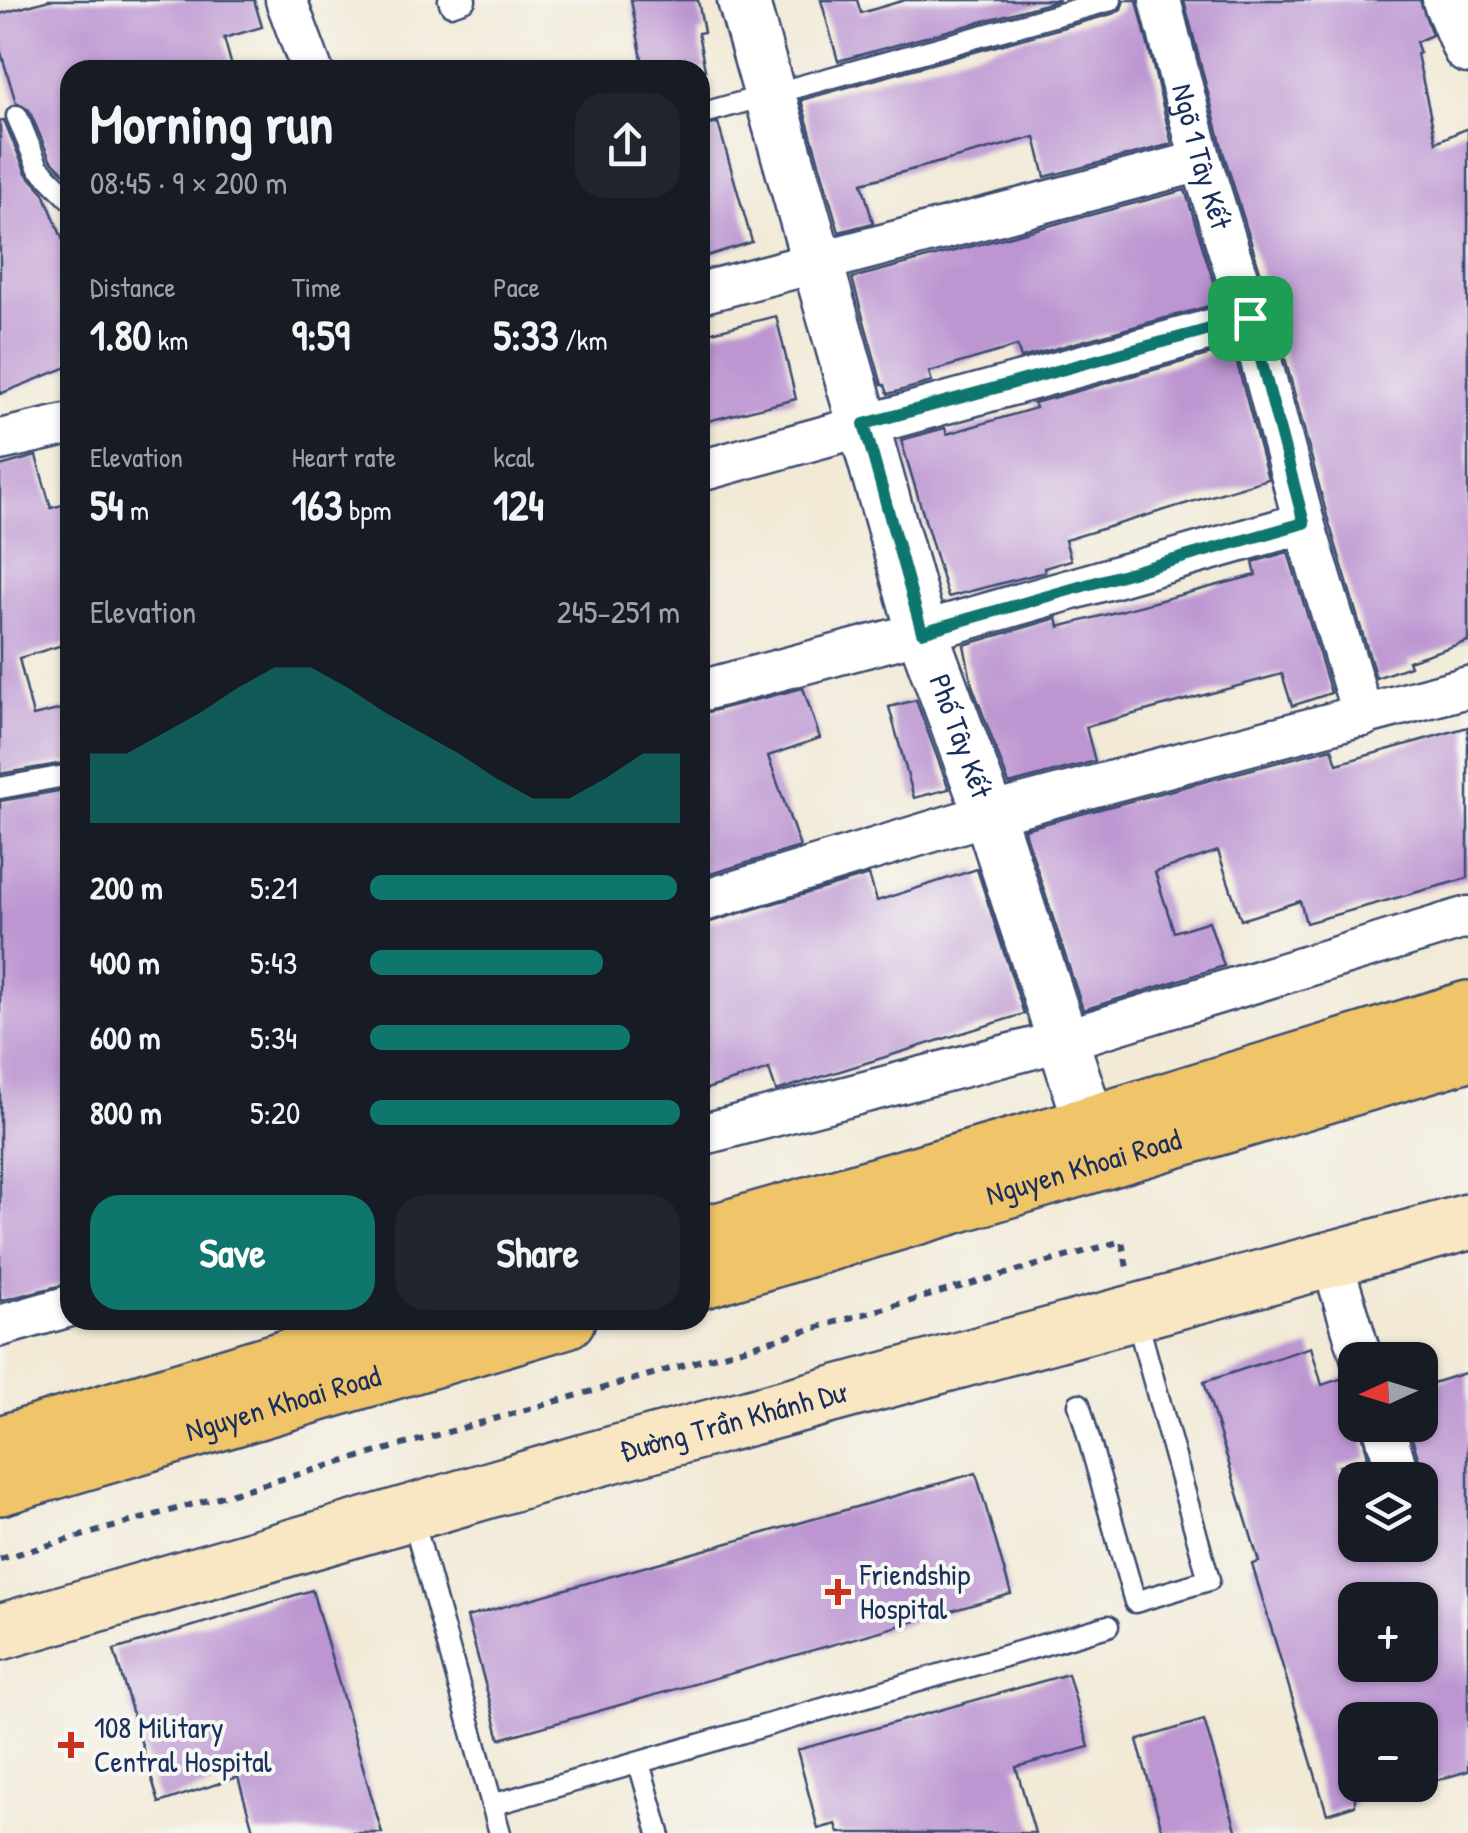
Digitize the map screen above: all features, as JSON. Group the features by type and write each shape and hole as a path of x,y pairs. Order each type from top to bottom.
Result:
{"main road":[{"name":"Nguyen Khoai Road","path":"710,1233 1090,1124 1468,1009"},
{"name":"Nguyen Khoai Road","path":"710,1278 1468,1052"},
{"name":"Đường Trần Khánh Dư","path":"0,1632 611,1455 1468,1222"},
{"name":"Nguyen Khoai Road","path":"0,1444 380,1330"},
{"name":"Nguyen Khoai Road","path":"0,1487 533,1330"}],"street":[{"path":"286,0 308,60"},
{"name":"Phố Tây Kết","path":"743,0 922,632 989,814 1090,1124"},
{"name":"Ngõ 1 Tây Kết","path":"1160,0 1201,161 1250,318 1304,523 1364,716"},
{"path":"1448,0 1468,48"},
{"path":"710,291 1201,161"},
{"path":"710,468 1250,318"},
{"path":"0,440 60,426"},
{"path":"710,688 1304,523"},
{"path":"710,899 989,814 1468,687"},
{"path":"710,1132 1061,1041 1468,917"},
{"path":"1331,1258 1357,1342"},
{"path":"0,1326 60,1309"}],"lane":[{"path":"449,0 451,5 465,0"},
{"path":"710,111 1111,0"},
{"path":"17,116 38,167 60,189"},
{"path":"0,788 60,777"},
{"path":"1079,1404 1135,1602 1209,1580 1134,1311"},
{"path":"412,1514 500,1833"},
{"path":"492,1805 1108,1626"},
{"path":"639,1763 659,1833"}],"path":[{"path":"0,1559 1122,1240 1134,1311"}],"building":[{"path":"49,0 254,0 262,27 224,38 230,60 60,60 60,169 50,159 29,110 16,103 0,49 0,14"},
{"path":"631,0 698,0 704,32 698,33 703,60 642,60"},
{"path":"821,0 857,0 861,13 905,0 1060,0 838,61"},
{"path":"1124,0 1137,0 1172,144 1045,177 1035,137 963,156 862,183 873,223 839,232 801,100 1115,13"},
{"path":"1184,0 1420,0 1432,35 1416,42 1420,53 1417,54 1436,142 1468,128 1468,641 1408,661 1410,666 1376,678 1224,155"},
{"path":"4,120 26,173 44,193 60,233 60,370 0,394 0,121"},
{"path":"718,123 752,242 710,255 710,125"},
{"path":"1185,190 1220,303 1021,358 1017,346 929,372 932,382 888,394 882,385 852,278"},
{"path":"776,316 796,399 710,420 710,332"},
{"path":"1233,348 1268,479 1065,540 1071,560 1044,568 1045,572 948,597 901,440 945,428 947,434 1036,408 1034,403"},
{"path":"36,456 51,508 60,506 60,646 19,658 33,716 60,709 60,764 0,774 0,466"},
{"path":"1288,552 1331,693 1292,706 1282,674 1086,727 1095,761 1009,784 972,685 964,645 1057,618 1059,627 1256,575 1253,562"},
{"path":"803,688 820,738 768,756 800,847 710,874 710,711"},
{"path":"916,700 949,789 914,798 889,707"},
{"path":"1468,727 1468,878 1306,923 1300,901 1241,920 1218,851 1155,872 1174,932 1209,921 1224,966 1083,1010 1024,829 1332,748 1337,764"},
{"path":"60,791 60,1286 0,1301 0,801"},
{"path":"977,869 1024,1014 776,1091 769,1069 710,1088 710,922 869,875 877,901"},
{"path":"1311,1347 1322,1385 1338,1380 1338,1442 1364,1442 1368,1457 1338,1462 1338,1562 1438,1562 1438,1462 1419,1462 1413,1442 1438,1442 1438,1381 1468,1372 1468,1771 1438,1780 1438,1702 1338,1702 1338,1802 1355,1805 1327,1814 1252,1564 1259,1562 1204,1382"},
{"path":"976,1473 1011,1594 500,1739 467,1617"},
{"path":"312,1590 382,1833 254,1833 238,1777 159,1803 114,1650"},
{"path":"1068,1674 1089,1747 1016,1767 1035,1833 839,1833 836,1824 818,1829 797,1750"},
{"path":"1204,1720 1237,1833 1163,1833 1137,1740"}],"place":[{"name":"Friendship Hospital","path":"838,1592"},
{"name":"108 Military Central Hospital","path":"71,1745"}],"route":[{"path":"1250,318 1304,523 922,632 864,424 1250,318"}]}
